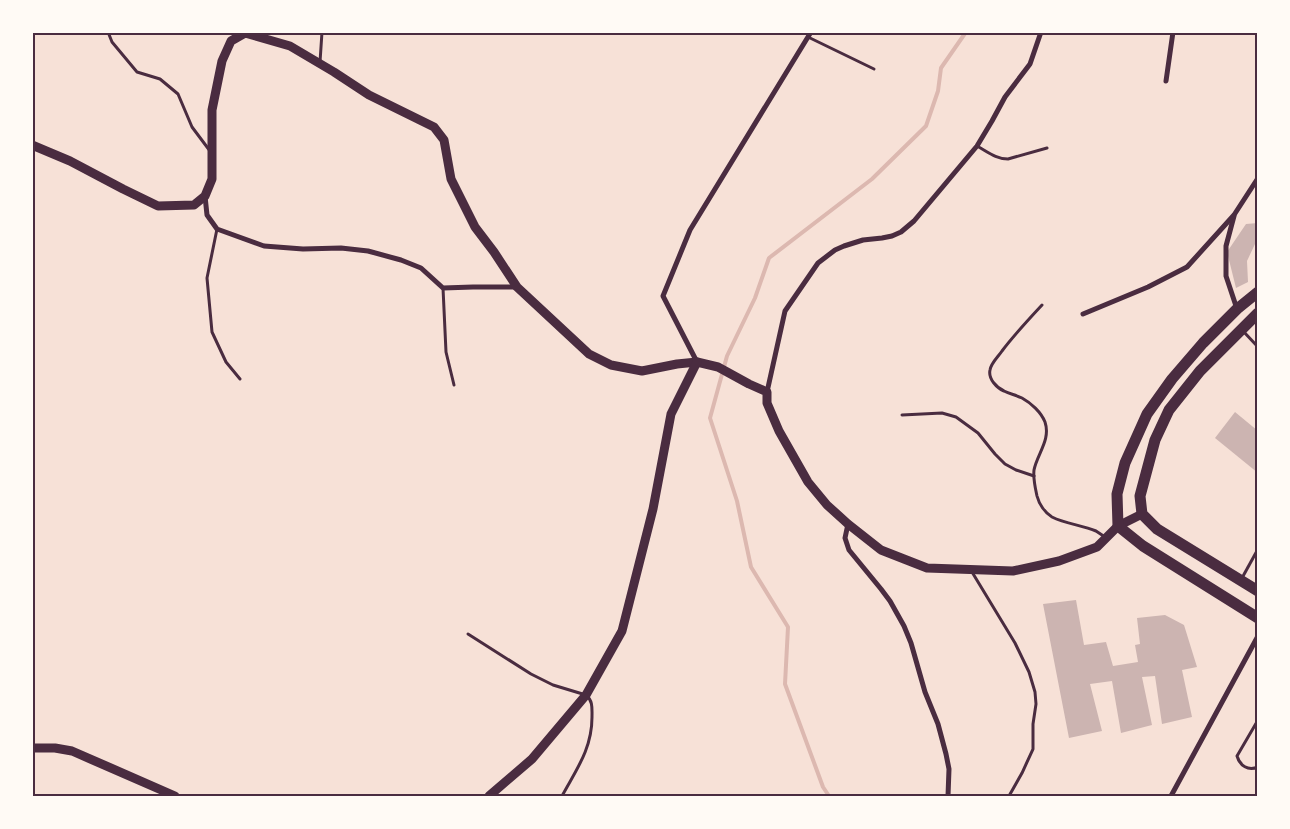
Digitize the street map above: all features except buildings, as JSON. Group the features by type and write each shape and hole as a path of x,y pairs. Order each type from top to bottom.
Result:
{"main road":[{"path":"1258,292 1237,309 1203,343 1172,379 1147,414 1125,463 1117,494 1118,526 1143,546 1258,618"},
{"path":"1258,313 1200,371 1169,410 1156,440 1140,496 1142,514 1157,529 1258,591"}],"street":[{"path":"1041,32 1030,64 1005,97 977,146 914,221 908,227 892,236 863,240 844,246 835,250 818,263 785,311 767,392 767,403 779,431 808,482 827,505 881,550 928,568 1013,571 1059,562 1097,547 1118,526 1142,514"},
{"path":"1166,81 1173,32"},
{"path":"32,145 70,161 158,206 194,205 205,196 212,179 212,110 222,61 231,41 245,33 290,46 369,95 434,127 444,140 451,179 475,227 517,287 589,354 610,365 642,371 696,362 718,367 767,392"},
{"path":"696,362 663,296 690,230 809,35"},
{"path":"1083,314 1148,287 1187,267 1234,215 1258,178"},
{"path":"205,196 207,215 217,229 264,246 303,249 341,248 368,251 401,260 421,268 443,288 473,286 517,287"},
{"path":"1234,215 1226,246 1226,276 1237,309"},
{"path":"489,796 532,759 586,695 622,631 653,509 671,414 696,362"},
{"path":"848,524 845,538 849,550 890,601 911,643 946,754 948,796"},
{"path":"1171,796 1258,636"},
{"path":"32,748 55,748 72,751 175,796"}],"lane":[{"path":"108,32 112,42 137,72 160,78 178,94 192,127 212,154"},
{"path":"320,63 322,32"},
{"path":"809,35 874,69"},
{"path":"977,146 997,158 1003,159 1047,148"},
{"path":"217,229 207,278 212,332 226,362 240,379"},
{"path":"443,288 446,352 454,385"},
{"path":"1042,305 1017,331 994,361 990,372 992,380 998,388 1028,402 1038,411 1046,425 1047,435 1036,462 1034,476 1038,500 1047,513 1051,517 1095,531 1106,538"},
{"path":"1240,329 1258,347"},
{"path":"902,415 942,413 956,418 978,433 1005,464 1034,476"},
{"path":"1240,581 1258,550"},
{"path":"970,570 1015,643 1029,672 1035,692 1033,749 1010,796"},
{"path":"468,634 502,657 553,685 586,695 590,699 592,704 590,739 582,760 562,796"},
{"path":"1258,720 1237,756 1238,761 1244,767 1258,767"}],"waterway":[{"path":"829,796 823,787 785,684 788,627 751,567 737,501 710,418 727,356 755,298 769,258 872,179 926,126 938,91 941,68 966,32"}]}
